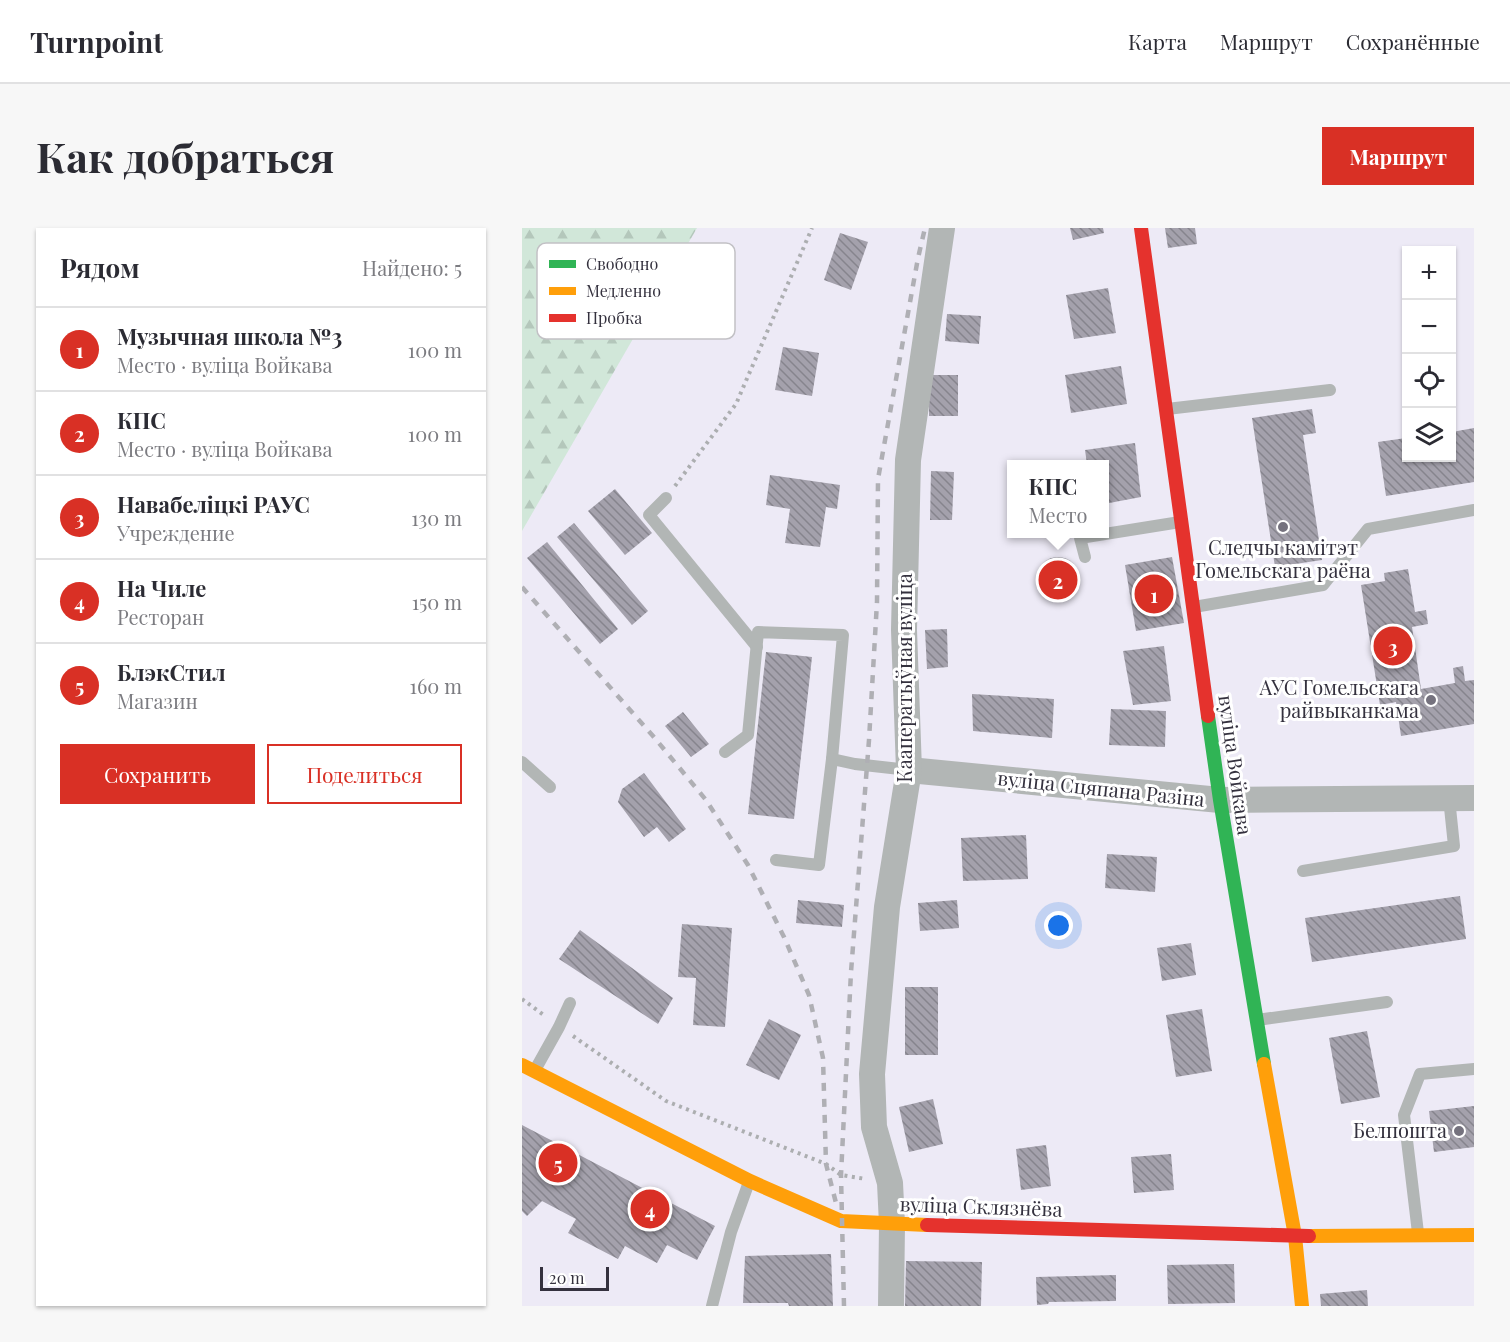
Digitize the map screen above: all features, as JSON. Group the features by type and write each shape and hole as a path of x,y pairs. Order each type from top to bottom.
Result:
{"street":[{"name":"Кааператыўная вуліца","path":"891,1306 890,1183 874,1127 872,1074 887,907 909,770 904,630 908,460 942,228"},
{"name":"вуліца Войкава","path":"1141,228 1220,800 1294,1236 1302,1306"},
{"name":"вуліца Сцяпана Разіна","path":"909,770 1220,800 1462,798"},
{"name":"вуліца Склязнёва","path":"528,1068 750,1181 841,1221 1294,1236 1474,1235"}],"lane":[{"path":"1166,409 1330,390"},
{"path":"666,498 649,515 757,647"},
{"path":"1193,608 1323,585 1368,529 1474,510"},
{"path":"1109,533 1181,522"},
{"path":"1080,538 1085,557"},
{"path":"724,752 748,735 758,632 843,635 832,759 819,865 776,860"},
{"path":"832,759 909,770"},
{"path":"522,762 550,787"},
{"path":"1303,871 1454,846 1462,798"},
{"path":"1256,1020 1387,1002"},
{"path":"528,1068 559,1027 570,1003"},
{"path":"1418,1235 1404,1115 1420,1074 1474,1069"},
{"path":"712,1306 731,1232 750,1181"}],"path":[{"path":"666,498 736,404 812,228"},
{"path":"522,999 666,1101 826,1164 841,1175 890,1183"}],"green space":[{"path":"522,228 697,228 688,243 537,243 537,339 633,339 522,531"}],"building":[{"path":"1070,228 1103,228 1104,233 1073,240"},
{"path":"1165,228 1195,228 1197,244 1168,248"},
{"path":"840,233 868,242 851,290 824,280"},
{"path":"1108,288 1116,333 1074,339 1066,295"},
{"path":"947,314 981,316 979,344 945,341"},
{"path":"783,347 819,353 812,396 775,390"},
{"path":"1121,366 1127,404 1071,413 1065,375"},
{"path":"929,375 958,375 958,416 929,416"},
{"path":"1312,409 1316,433 1303,435 1322,560 1275,567 1252,418"},
{"path":"1474,428 1474,482 1386,496 1378,442 1402,439 1402,462 1456,462 1456,431"},
{"path":"1135,443 1141,497 1109,503 1109,460 1086,460 1085,450"},
{"path":"931,471 954,472 952,520 930,520"},
{"path":"770,475 840,485 837,509 826,507 820,547 785,543 790,509 766,505"},
{"path":"615,489 652,533 625,555 588,511"},
{"path":"574,523 648,611 632,625 557,537"},
{"path":"547,542 618,629 600,644 527,558"},
{"path":"1058,557 1066,558 1073,563 1078,570 1078,586 1073,593 1066,598 1058,599 1050,598 1043,593 1038,586 1037,578 1038,570 1043,563 1050,558"},
{"path":"1172,557 1184,623 1136,631 1125,565"},
{"path":"1408,569 1415,612 1426,610 1428,624 1412,627 1421,689 1455,683 1453,668 1463,666 1465,681 1474,680 1474,724 1401,736 1396,702 1380,705 1361,585 1385,581 1384,573"},
{"path":"947,629 948,667 927,669 925,630"},
{"path":"1164,646 1171,701 1133,705 1123,651"},
{"path":"766,652 812,657 794,819 748,814"},
{"path":"972,694 1054,699 1052,738 973,731"},
{"path":"1111,709 1166,711 1165,747 1109,745"},
{"path":"683,712 709,744 691,757 665,726"},
{"path":"644,773 686,829 669,842 657,827 644,837 618,802 622,789"},
{"path":"1026,835 1028,879 963,881 961,838"},
{"path":"1107,854 1157,857 1155,892 1105,888"},
{"path":"1460,896 1466,939 1312,962 1305,918"},
{"path":"798,900 844,905 842,927 796,923"},
{"path":"957,900 959,928 920,931 918,903"},
{"path":"682,924 732,928 725,1027 693,1025 696,978 678,977"},
{"path":"580,930 673,998 658,1024 559,959"},
{"path":"1191,943 1196,975 1162,981 1157,948"},
{"path":"905,987 938,987 938,1055 905,1055"},
{"path":"1202,1009 1212,1071 1176,1077 1166,1015"},
{"path":"769,1019 801,1035 779,1080 746,1065"},
{"path":"1367,1031 1380,1097 1341,1104 1329,1038"},
{"path":"933,1099 943,1144 909,1152 899,1107"},
{"path":"1474,1106 1474,1147 1434,1152 1429,1111"},
{"path":"522,1125 715,1226 697,1260 667,1245 657,1263 625,1246 618,1259 568,1233 576,1219 542,1201 527,1216 522,1211"},
{"path":"1046,1145 1051,1186 1021,1190 1016,1149"},
{"path":"1171,1154 1174,1190 1134,1193 1131,1157"},
{"path":"831,1254 833,1306 743,1303 745,1256"},
{"path":"906,1261 982,1262 981,1306 905,1306"},
{"path":"1234,1264 1235,1303 1168,1304 1167,1265"},
{"path":"1116,1275 1116,1301 1049,1302 1037,1305 1036,1277"},
{"path":"1367,1290 1368,1306 1321,1306 1320,1294"}],"railway":[{"path":"844,1306 841,1175 851,972 877,602 878,479 925,228"},
{"path":"522,587 706,800 748,865 784,937 809,995 823,1058 826,1164 836,1203"}],"traffic: fast":[{"path":"1208,716 1264,1064"}],"traffic: slow":[{"path":"1264,1064 1295,1236 1302,1306"},
{"path":"522,1065 750,1181 841,1221 927,1225"},
{"path":"1309,1236 1474,1235"}],"traffic: jam":[{"path":"1141,228 1208,716"},
{"path":"927,1225 1309,1236"}],"place":[{"name":"Следчы камітэт Гомельскага раёна","path":"1283,527"},
{"name":"КПС","path":"1058,580"},
{"name":"Музычная школа №3","path":"1154,594"},
{"name":"Навабеліцкі РАУС","path":"1393,646"},
{"name":"АУС Гомельскага райвыканкама","path":"1431,700"},
{"name":"Белпошта","path":"1459,1131"},
{"name":"БлэкСтил","path":"558,1163"},
{"name":"На Чиле","path":"650,1209"}]}
